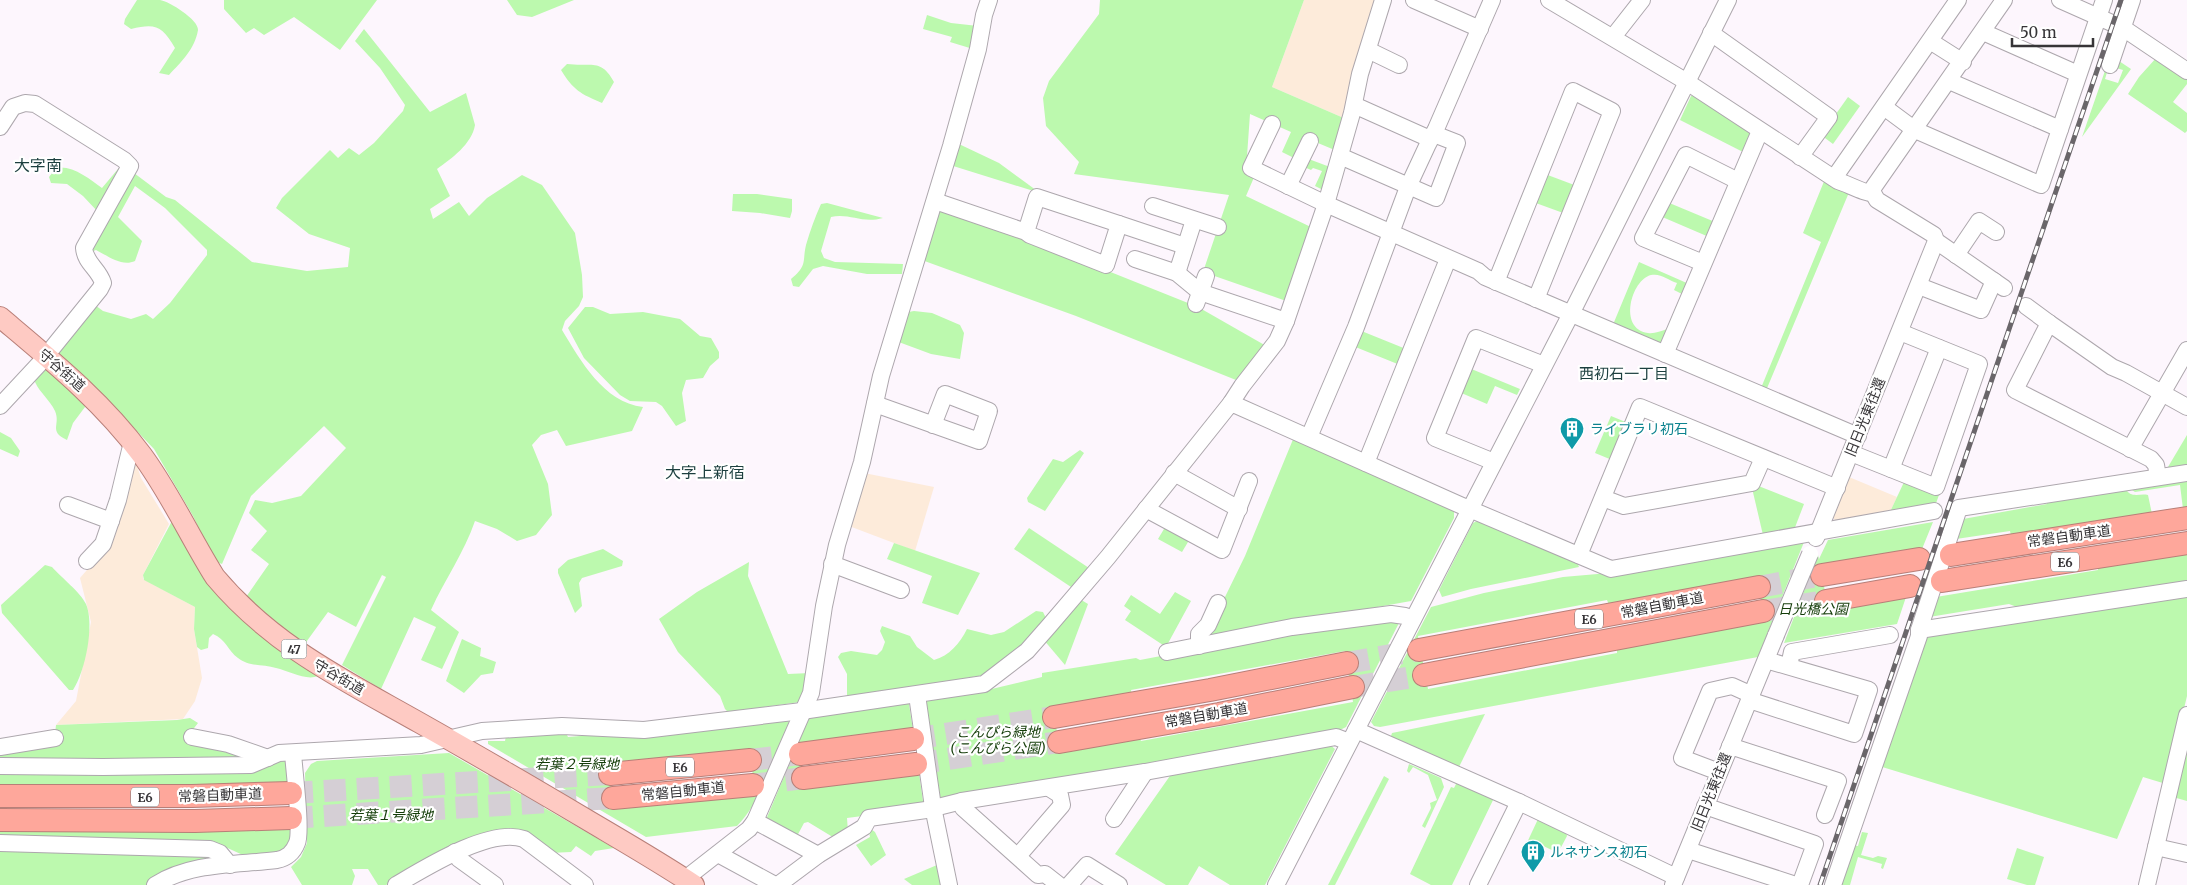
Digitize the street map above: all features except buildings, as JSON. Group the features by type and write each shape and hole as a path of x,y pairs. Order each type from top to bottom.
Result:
{"highway":[{"name":"常磐自動車道","path":"1951,554 2187,518"},
{"name":"常磐自動車道","path":"1942,581 2187,543"},
{"path":"1822,575 1919,559"},
{"path":"1826,601 1910,586"},
{"name":"常磐自動車道","path":"1419,650 1758,587"},
{"name":"常磐自動車道","path":"1424,674 1763,611"},
{"name":"常磐自動車道","path":"1054,717 1210,690 1347,663"},
{"name":"常磐自動車道","path":"1058,742 1219,714 1353,687"},
{"path":"800,754 913,739"},
{"name":"常磐自動車道","path":"610,774 750,760"},
{"path":"803,778 916,764"},
{"name":"常磐自動車道","path":"613,798 753,784"},
{"name":"常磐自動車道","path":"0,796 192,796 291,793"},
{"name":"常磐自動車道","path":"0,820 195,821 291,818"}],"main road":[{"name":"守谷街道","path":"0,317 102,407 132,442 153,472 215,577 244,608 269,630 318,666 450,739 683,881"}],"street":[{"path":"683,881 749,829 755,821 811,693 832,564 846,510 862,462 894,332 935,201 978,48 984,14 989,0"},
{"path":"0,766 251,765 279,753 421,745 482,731 562,726 644,730 802,711 984,684 1027,652 1108,557 1231,403 1277,341 1286,321 1326,204 1383,0"},
{"path":"1414,0 1480,30"},
{"path":"1309,437 1356,327 1408,187 1492,0"},
{"path":"1549,0 1687,82 1834,178 1853,185 1868,194 1873,194"},
{"path":"1613,38 1642,0"},
{"path":"1276,885 1544,365 1728,0"},
{"path":"1834,178 1958,0"},
{"path":"1919,286 1981,310 1999,284 1936,241 1934,235 1877,200 1873,194 1874,188 1963,62 2004,0"},
{"path":"2060,0 2123,28 2187,71"},
{"path":"1884,107 1915,130 2041,185 2104,0"},
{"path":"2110,65 2132,0"},
{"path":"1983,32 2078,74"},
{"path":"1711,33 1829,117 1800,157"},
{"path":"1930,41 1963,62"},
{"path":"1368,50 1399,65"},
{"path":"1949,81 2060,129"},
{"path":"1496,282 1574,91 1612,111 1536,299"},
{"path":"0,127 13,107 25,103 35,104 124,160 130,166 84,248 84,257 101,276 103,283 46,356 0,406"},
{"path":"1340,156 1436,198 1458,143 1432,137 1354,105"},
{"path":"1272,124 1251,168 1326,204 1478,271 1496,282 1858,436"},
{"path":"1665,354 1760,131"},
{"path":"1288,186 1310,142"},
{"path":"1704,262 1643,238 1686,155 1738,182"},
{"path":"1026,232 1037,197 1185,246"},
{"path":"935,201 1026,232 1106,264 1119,224"},
{"path":"1153,206 1218,228"},
{"path":"1177,272 1194,220"},
{"path":"1956,255 1979,221 1996,232"},
{"name":"旧日光東往還","path":"1675,881 1837,488 1936,241"},
{"path":"1366,463 1448,258"},
{"path":"1135,259 1177,272 1198,298 1286,321"},
{"path":"1198,298 1206,276"},
{"path":"2026,306 2112,367 2187,407"},
{"path":"2049,323 2015,390 2152,459 2156,465 2158,477"},
{"path":"1851,453 1936,486 1979,364 1900,332"},
{"path":"1494,462 1435,438 1476,338 1544,365"},
{"path":"1891,469 1939,348"},
{"path":"2130,449 2187,350"},
{"path":"1231,403 1604,567 1618,568 1934,511"},
{"path":"875,404 933,425"},
{"path":"1579,556 1640,407 1837,488"},
{"path":"87,561 103,544 132,442"},
{"path":"1603,498 1624,506 1752,484 1763,458"},
{"path":"1174,473 1238,509"},
{"path":"1833,885 1919,636 1919,630 1959,508 2187,473"},
{"path":"1146,509 1222,550 1249,481"},
{"path":"68,505 110,521"},
{"path":"832,564 901,590"},
{"path":"1919,630 2187,589"},
{"path":"1199,646 1200,634 1208,625 1218,603"},
{"path":"1167,652 1292,627 1391,614 1413,619"},
{"path":"1789,666 1792,652 1890,635"},
{"path":"1719,772 1682,758 1710,691 1732,686 1750,697 1854,734 1870,690 1766,660"},
{"path":"917,695 933,807 948,885"},
{"path":"2147,885 2187,715"},
{"path":"718,854 777,885 818,855 864,827 869,818 926,810 962,801 1146,772 1336,736 1353,736 1519,802 1675,881"},
{"path":"192,737 228,744 268,758"},
{"path":"0,747 55,738"},
{"path":"1730,746 1838,781 1825,815"},
{"path":"155,885 182,871 284,859 293,852 299,838 293,752"},
{"path":"1114,820 1146,772"},
{"path":"1018,856 1062,805 1060,795 1049,788"},
{"path":"962,801 963,808 1038,874 1045,874 1059,885"},
{"path":"1478,885 1519,802"},
{"path":"1705,806 1815,844 1800,885"},
{"path":"755,821 818,855"},
{"path":"405,883 455,852 479,842 518,837 585,885"},
{"path":"0,843 210,848 220,853 230,865"},
{"path":"2156,847 2187,854"},
{"path":"1688,850 1796,885"},
{"path":"455,852 459,859 495,885"},
{"path":"1069,885 1087,865 1119,885"}],"shaded area":[{"path":"1304,0 1380,0 1346,119 1272,87"},
{"path":"131,462 136,463 141,478 169,524 143,575 143,579 195,607 194,629 202,678 195,701 183,719 56,725 76,701 91,622 80,578 106,548"},
{"path":"864,473 934,487 915,551 849,526"},
{"path":"1849,477 1897,497 1889,514 1837,523 1832,516"}],"green space":[{"path":"137,0 164,1 189,16 197,26 198,30 191,49 169,75 159,73 175,48 166,35 157,28 147,26 131,29 124,24 125,19"},
{"path":"224,0 377,0 340,50 294,17 264,35 254,28 246,33 224,9"},
{"path":"507,0 574,0 532,17 517,15"},
{"path":"1100,0 1304,0 1272,87 1346,119 1337,151 1306,138 1296,159 1282,152 1291,132 1250,114 1246,170 1255,175 1246,196 1313,228 1289,302 1203,272 1229,195 1074,174 1079,162 1046,126 1043,98 1049,81 1099,14"},
{"path":"927,15 951,23 978,26 973,49 950,42 952,37 923,29"},
{"path":"364,29 430,112 466,93 475,125 465,145 437,169 450,196 430,209 433,219 459,202 469,216 487,198 522,175 542,185 575,233 582,275 583,297 579,306 565,321 562,330 585,367 605,389 629,404 643,407 632,431 566,446 557,430 541,435 532,445 548,484 552,515 536,535 517,541 497,529 475,521 431,610 459,632 442,669 421,660 436,627 414,617 381,689 342,665 386,577 382,575 356,627 328,612 304,645 246,597 269,564 251,550 267,531 249,513 255,500 272,503 301,496 346,448 324,426 251,496 222,564 217,562 210,551 193,516 154,449 110,403 54,351 95,305 103,311 131,319 146,314 153,319 170,303 207,255 207,250 165,208 135,186 118,217 142,241 135,261 120,262 96,250 91,252 134,173 166,197 175,200 252,262 307,271 348,267 350,248 309,234 276,208 282,198 330,150 338,158 349,148 359,155 374,143 403,111 405,105 380,68 355,41"},
{"path":"2157,57 2187,77 2187,84 2173,102 2187,113 2187,131 2185,133 2128,94 2139,77"},
{"path":"2116,59 2131,69 2082,137 2107,65 2109,66 2105,79 2118,83 2123,70 2113,67"},
{"path":"567,64 595,65 605,69 614,82 602,103 583,94 574,87 561,70"},
{"path":"1696,94 1750,129 1752,135 1745,153 1680,120 1691,96"},
{"path":"1848,97 1860,106 1833,144 1821,135"},
{"path":"956,145 961,145 999,163 1040,193 950,165"},
{"path":"1306,158 1330,167 1323,190 1315,186 1322,171 1313,168 1311,170 1302,166"},
{"path":"123,163 99,213 83,196 67,184 51,183 49,177 56,168 69,169 102,188"},
{"path":"1545,174 1577,186 1566,214 1533,202"},
{"path":"1825,179 1850,190 1765,393 1761,388 1821,242 1803,233"},
{"path":"733,194 757,194 792,199 790,218 732,211"},
{"path":"1667,202 1715,222 1709,237 1660,216"},
{"path":"827,203 883,218 869,220 844,216 831,217 821,251 824,258 835,262 903,264 902,274 867,274 823,266 813,269 799,287 793,286 791,279 802,267 806,245 821,204"},
{"path":"936,209 1018,235 1198,307 1268,347 1241,382 1076,316 919,259"},
{"path":"1639,262 1689,284 1684,295 1674,290 1677,283 1661,276 1651,275 1644,279 1633,294 1630,314 1633,323 1639,330 1648,333 1667,329 1676,306 1679,305 1663,346 1612,327"},
{"path":"585,307 593,307 610,314 643,312 680,319 700,336 711,338 719,352 719,358 710,366 703,378 686,380 682,393 686,421 676,426 662,406 656,402 630,401 620,395 584,358 568,328"},
{"path":"914,311 932,313 960,325 964,333 960,359 931,354 896,341 903,313"},
{"path":"1359,330 1406,349 1400,365 1353,346"},
{"path":"43,366 84,401 85,407 73,423 67,440 56,431 55,411 35,382 39,367"},
{"path":"1469,368 1520,389 1517,395 1495,386 1487,404 1459,392"},
{"path":"1611,416 1628,423 1612,460 1595,453"},
{"path":"0,432 11,438 20,451 18,457 0,449"},
{"path":"2187,435 2187,468 2165,472"},
{"path":"1294,437 1454,509 1454,518 1411,601 1205,638 1245,556"},
{"path":"1080,450 1084,453 1045,511 1028,502 1027,498 1053,459 1063,462"},
{"path":"2187,478 2187,509 2183,509 2180,485 2135,492 2132,490"},
{"path":"1905,480 1939,495 1935,506 1889,514"},
{"path":"1756,485 1804,504 1794,530 1763,535 1752,488"},
{"path":"2125,488 2133,495 2148,495 2152,514 2011,536 2010,531 1956,539 1963,519 2047,504 2046,498"},
{"path":"1479,520 1577,562 1579,567 1471,589 1442,597 1439,590 1473,523"},
{"path":"172,521 318,676 308,677 242,661 221,639 213,634 209,638 208,648 201,650 197,647 194,629 195,607 144,580 143,575"},
{"name":"日光橋公園","path":"1933,522 1922,549 1821,567 1828,611 1906,597 1897,624 1784,643 1818,555 1819,559 1828,540"},
{"path":"1167,524 1191,537 1182,552 1158,539"},
{"path":"1029,528 1092,570 1074,589 1014,549"},
{"path":"1804,542 1758,657 1380,727 1374,726 1371,722 1431,607 1484,593 1563,577 1609,573","holes":["1759,587 1764,621 1617,648 1617,653 1428,689 1418,636 1607,600 1609,605"]},
{"path":"894,543 980,573 958,615 922,603 932,576 887,559"},
{"path":"603,549 623,561 622,566 582,578 579,583 582,606 575,613 558,569 568,560"},
{"path":"2187,554 2187,584 2022,609 2009,604 1929,617 1936,597 2098,570 2098,567"},
{"path":"749,562 748,576 788,674 810,673 800,702 728,712 720,696 678,652 659,619 697,592"},
{"path":"45,565 52,567 75,590 86,604 89,613 89,636 85,660 73,690 69,690 2,613 1,605"},
{"path":"1175,592 1191,601 1166,647 1125,620 1131,611 1124,606 1131,595 1160,614"},
{"path":"2187,594 2187,696 2166,784 2143,777 2117,839 1879,766 1924,636"},
{"path":"1078,598 1088,604 1065,665 1043,639"},
{"path":"1036,611 1043,612 1048,622 991,674 847,697 847,674 838,657 841,653 851,651 877,655 882,650 885,642 880,631 882,626 910,636 917,647 934,660 954,648 967,629 991,635 1004,632"},
{"name":"こんぴら緑地 (こんぴら公園)","path":"1400,621 1346,727 1336,732 944,800 940,797 925,704 929,699 979,692 1042,677 1042,673 1136,658 1140,660 1276,634","holes":["1345,651 1353,702 1141,741 1139,736 1060,750 1053,708 1132,695 1131,690"]},
{"path":"462,639 481,648 480,656 496,662 493,673 481,675 464,693 446,681"},
{"path":"906,702 909,704 913,730 800,745 805,788 919,773 924,808 847,818 848,832 836,839 808,822 804,823 796,838 765,822 808,720 816,713"},
{"path":"1485,714 1458,769 1390,739 1392,733"},
{"path":"190,718 198,723 191,732 243,754 241,759 0,759 0,751 55,734 56,725"},
{"name":"若葉２号緑地","path":"786,719 789,722 761,790 737,826 646,837 488,744 488,741 505,741 506,736 565,731 568,737","holes":["750,752 755,794 613,808 609,766"]},
{"path":"2187,738 2187,801 2173,797"},
{"path":"1329,744 1335,749 1265,885 1230,885 1199,866 1188,885 1166,885 1115,854 1172,773"},
{"name":"若葉１号緑地","path":"449,753 614,848 595,851 591,856 576,846 571,852 550,853 526,836 410,871 386,885 378,885 368,869 352,869 355,876 352,885 302,885 291,867 301,857 307,843 305,773 311,764 317,761"},
{"path":"279,758 288,761 291,785 0,787 0,768"},
{"path":"1409,764 1441,778 1444,787 1425,828 1422,826 1431,808 1430,803 1437,800 1428,775 1413,767 1409,773 1407,771"},
{"path":"1384,776 1389,779 1335,885 1328,885"},
{"path":"1458,780 1495,796 1452,885 1431,885 1410,874 1451,787 1454,788"},
{"path":"1539,817 1565,829 1567,836 1558,853 1535,842 1530,854 1523,851"},
{"path":"868,827 875,832 886,855 871,866 856,845 870,837"},
{"path":"291,828 292,838 281,853 245,856 221,845 0,840 0,830"},
{"path":"1862,832 1868,833 1861,855 1873,858 1878,856 1887,858 1883,869 1881,868 1882,864 1858,857 1850,885 1838,885 1852,845 1858,846"},
{"path":"2017,848 2044,857 2035,885 2027,885 2007,879"},
{"path":"0,849 207,854 207,861 174,868 146,885 0,885"},
{"path":"937,865 941,885 912,885 904,879"}],"tunnel":[{"path":"1759,587 1822,575"},
{"path":"1763,611 1826,601"},
{"path":"1347,663 1419,650"},
{"path":"1353,687 1424,675"},
{"path":"913,739 1054,717"},
{"path":"916,764 1059,742"},
{"path":"750,760 800,754"},
{"path":"291,793 610,774"},
{"path":"753,785 803,778"},
{"path":"291,818 613,798"}],"railway":[{"path":"1820,885 2121,0"}],"place":[{"name":"ライブラリ初石","path":"1572,450"},
{"name":"ルネサンス初石","path":"1533,873"}],"district":[{"name":"大字南","path":"38,165"},
{"name":"西初石一丁目","path":"1624,373"},
{"name":"大字上新宿","path":"705,472"}]}
